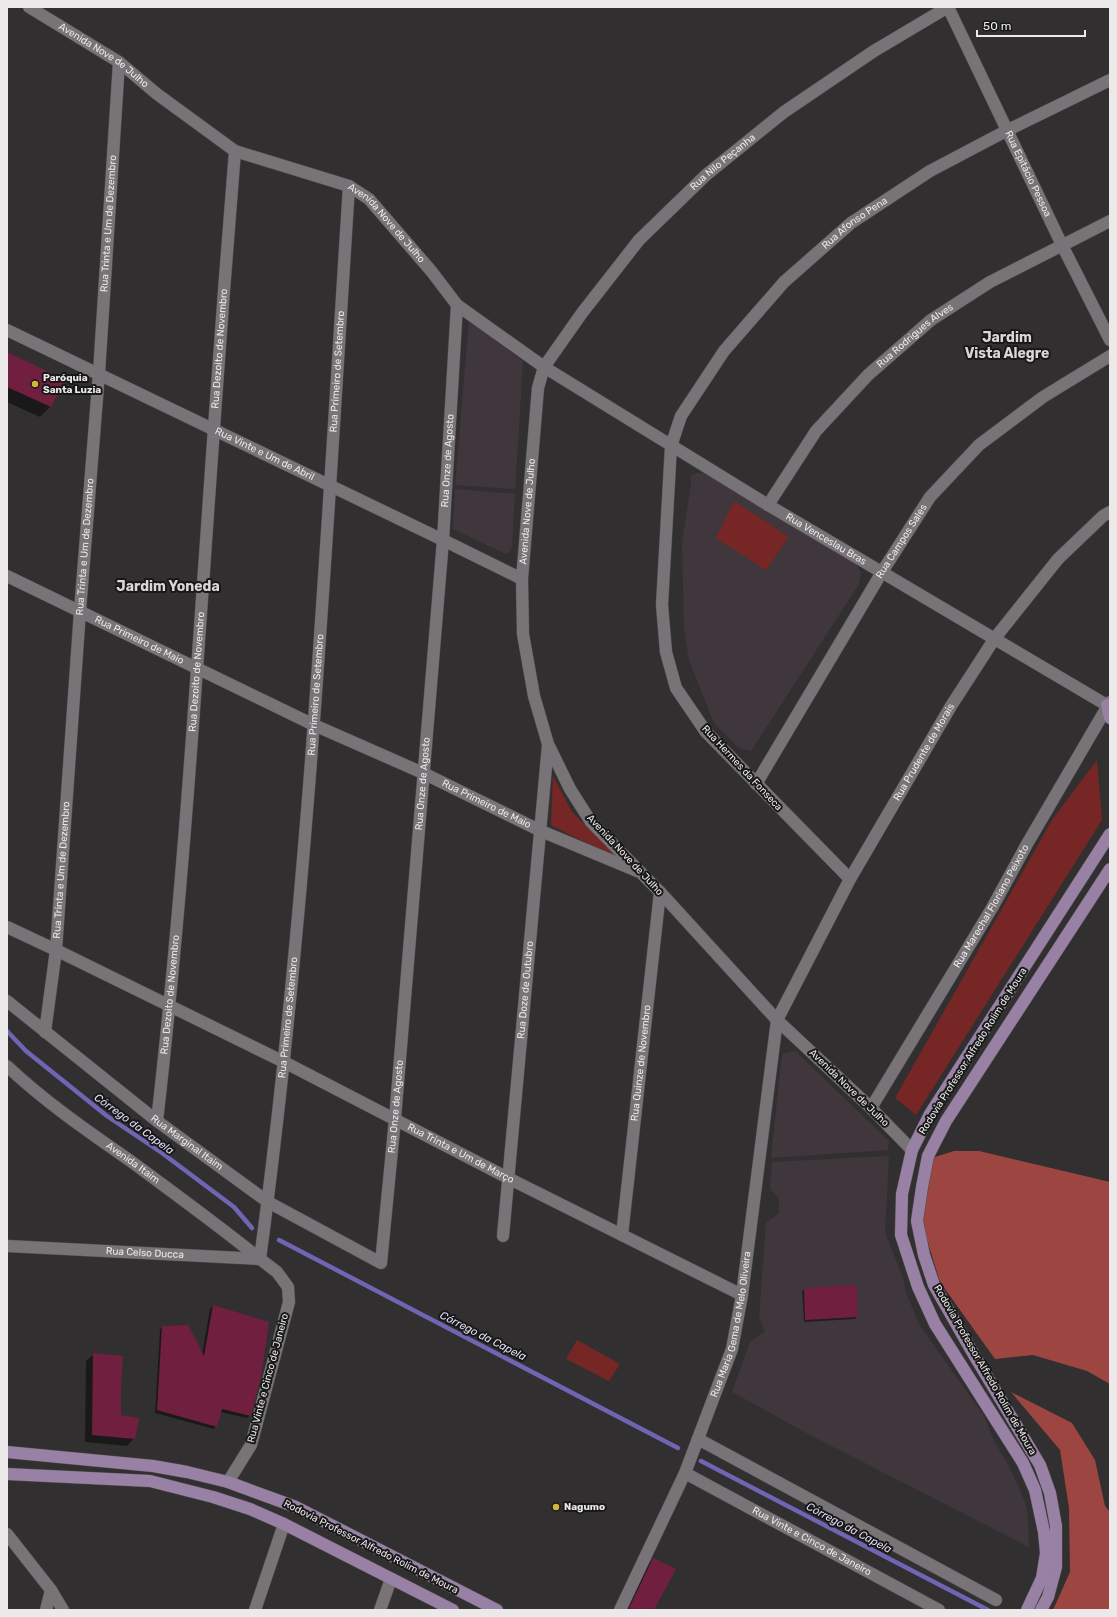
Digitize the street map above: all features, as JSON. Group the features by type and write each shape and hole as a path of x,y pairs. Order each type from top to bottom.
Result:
{"main road":[{"path":"1109,705 1110,718"},
{"name":"Rodovia Professor Alfredo Rolim de Moura","path":"1027,1610 1042,1578 1046,1553 1044,1532 1035,1490 1023,1463 935,1324 918,1287 901,1236 902,1194 912,1150 930,1114 1110,834"},
{"name":"Rodovia Professor Alfredo Rolim de Moura","path":"1042,1610 1048,1598 1056,1567 1056,1526 1050,1493 1040,1465 934,1285 924,1255 917,1221 928,1156 946,1121 1110,869"},
{"name":"Rodovia Professor Alfredo Rolim de Moura","path":"7,1452 153,1466 187,1472 228,1482 296,1507 497,1610"},
{"name":"Rodovia Professor Alfredo Rolim de Moura","path":"7,1474 150,1481 213,1497 250,1509 284,1524 447,1608"}],"street":[{"name":"Avenida Nove de Julho","path":"30,7 119,62 157,94 235,151 349,186 369,199 432,272 457,305 544,367 538,388 522,580 523,634 534,696 548,744 570,789 591,822 660,892 777,1020 871,1108 912,1150"},
{"name":"Rua Epitácio Pessoa","path":"948,7 1006,131 1110,340"},
{"name":"Rua Nilo Peçanha","path":"544,367 582,313 640,240 706,175 784,112 874,51 948,7"},
{"name":"Rua Trinta e Um de Dezembro","path":"45,1032 56,950 80,611 99,373 119,62"},
{"name":"Rua Afonso Pena","path":"671,446 681,416 724,351 784,282 851,223 930,171 1006,131 1110,80"},
{"name":"Rua Dezoito de Novembro","path":"157,1121 170,1006 198,668 235,151"},
{"name":"Rua Primeiro de Setembro","path":"260,1259 284,1062 314,725 349,186"},
{"name":"Rua Rodrigues Alves","path":"768,505 816,431 868,375 931,320 990,282 1110,222"},
{"name":"Rua Onze de Agosto","path":"381,1263 395,1119 443,540 457,305"},
{"name":"Rua Vinte e Um de Abril","path":"7,330 99,373 329,486 443,540 522,580"},
{"name":"Rua Campos Sales","path":"756,784 882,572 930,497 979,445 1043,397 1110,356"},
{"name":"Rua Venceslau Bras","path":"544,367 768,505 1109,705"},
{"name":"Rua Hermes da Fonseca","path":"671,446 662,605 666,652 676,688 706,732 850,879"},
{"name":"Rua Prudente de Morais","path":"777,1020 850,879 951,706 995,638 1058,559 1103,516 1110,512"},
{"name":"Rua Primeiro de Maio","path":"7,576 314,725 423,774 541,831 642,873"},
{"name":"Rua Marechal Floriano Peixoto","path":"871,1108 992,908 1109,705"},
{"name":"Rua Doze de Outubro","path":"503,1236 548,744"},
{"name":"Rua Quinze de Novembro","path":"622,1234 660,892"},
{"name":"Rua Trinta e Um de Março","path":"7,927 284,1062 508,1178 742,1295"},
{"name":"Rua Marginal Itaim","path":"7,1001 157,1121 268,1202 381,1263"},
{"name":"Rua Maria Gema de Melo Oliveira","path":"620,1610 685,1473 732,1349 742,1295 777,1020"},
{"name":"Avenida Itaim","path":"7,1066 80,1125 206,1216 260,1259"},
{"name":"Rua Celso Ducca","path":"7,1246 260,1259"},
{"name":"Rua Vinte e Cinco de Janeiro","path":"228,1482 251,1446 289,1302 288,1287 277,1272 260,1259"},
{"path":"698,1439 996,1600"},
{"name":"Rua Vinte e Cinco de Janeiro","path":"685,1473 939,1610"},
{"path":"254,1610 284,1524"},
{"path":"7,1534 50,1590 63,1610"},
{"path":"380,1610 391,1579"},
{"path":"46,1610 50,1590"}],"shaded area":[{"path":"469,321 523,361 515,489 455,485"},
{"path":"697,473 705,473 856,564 861,572 859,584 751,751 739,748 714,723 689,660 684,628 682,542 691,485 691,476"},
{"path":"455,489 515,494 512,546 510,551 506,554 453,529"},
{"path":"734,501 789,537 766,570 716,538"},
{"path":"1097,760 1102,820 916,1115 895,1098 1052,820"},
{"path":"553,776 572,812 615,855 551,825"},
{"path":"795,1051 889,1141 888,1150 771,1158 782,1054"},
{"path":"954,1151 979,1151 1110,1182 1110,1384 1087,1371 1033,1355 995,1359 940,1282 921,1220 932,1158"},
{"path":"889,1156 885,1232 903,1278 906,1293 919,1324 984,1416 993,1439 1010,1468 1025,1502 1028,1517 1029,1547 814,1437 732,1392 750,1342 765,1331 759,1318 766,1223 779,1213 779,1199 770,1189 772,1162"},
{"path":"577,1340 620,1364 609,1381 566,1359"},
{"path":"1011,1392 1072,1423 1095,1460 1105,1506 1110,1512 1110,1610 1053,1610 1070,1572 1069,1508 1060,1450"}],"building":[{"name":"Paróquia Santa Luzia","path":"7,352 65,380 51,407 7,387"},
{"path":"857,1285 858,1317 805,1320 804,1288"},
{"path":"213,1305 269,1322 261,1377 251,1416 222,1409 217,1427 157,1410 162,1326 188,1325 204,1356"},
{"path":"93,1353 123,1356 121,1415 139,1418 135,1439 92,1435"},
{"path":"653,1558 676,1569 654,1610 628,1610"}],"waterway":[{"name":"Córrego da Capela","path":"7,1031 26,1051 107,1116 162,1153 234,1207 252,1228"},
{"name":"Córrego da Capela","path":"279,1240 678,1448"},
{"name":"Córrego da Capela","path":"701,1461 988,1610"}],"place":[{"name":"Paróquia Santa Luzia","path":"35,384"},
{"name":"Nagumo","path":"556,1507"}],"district":[{"name":"Jardim Vista Alegre","path":"1007,346"},
{"name":"Jardim Yoneda","path":"168,586"}]}
